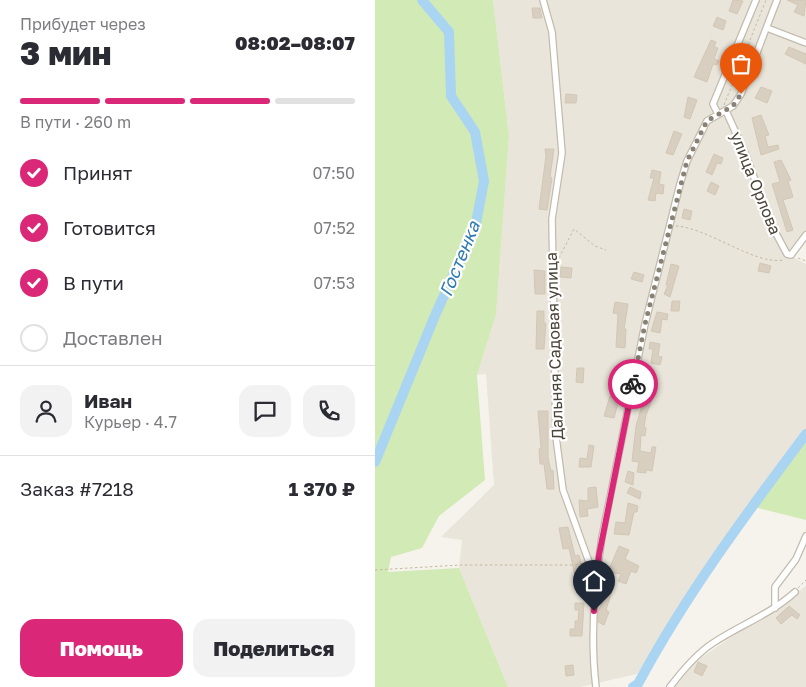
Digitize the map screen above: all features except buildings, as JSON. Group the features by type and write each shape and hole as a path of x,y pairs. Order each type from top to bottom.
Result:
{"street":[{"name":"Дальняя Садовая улица","path":"543,0 552,32 562,152 552,219 556,437 563,490 589,562 596,572"},
{"path":"722,112 713,104 756,0"},
{"name":"улица Орлова","path":"670,226 687,161 707,121 733,106 741,94 777,0"},
{"path":"767,28 806,43"},
{"name":"улица Орлова","path":"722,112 745,153 772,226 789,254"},
{"path":"596,687 593,644 596,572 645,324 670,226"},
{"path":"789,254 806,235"},
{"path":"775,608 775,587 796,559 806,536"},
{"path":"669,687 685,668 711,643 775,608 795,592"}],"path":[{"path":"722,112 766,0"},
{"path":"670,226 683,226 766,259 781,260 789,254 806,261"},
{"path":"552,272 574,229 595,246 606,250"},
{"path":"375,570 460,565 574,565 589,562"},
{"path":"795,592 806,580"}],"shaded area":[{"path":"493,0 806,0 806,235 789,255 806,264 806,433 706,569 637,674 580,687 508,687 459,568 462,540 441,537 494,485 486,374 477,375 496,315 509,136"},
{"path":"806,586 806,687 675,687 695,662"}],"green space":[{"path":"375,0 493,0 509,136 496,315 477,375 485,480 439,516 422,548 391,557 388,572 459,568 508,687 375,687"},
{"path":"806,437 806,520 754,507"}],"waterway":[{"name":"Гостенка","path":"375,462 434,318 476,223 484,181 475,132 451,96 449,32 422,0"},
{"path":"633,687 638,684 656,651 717,556 806,434"}],"way so far":[{"path":"633,384 645,324 687,161 707,121 712,116 726,112 733,106 741,94"}],"route":[{"path":"594,611 596,572 602,537 633,384"}]}
